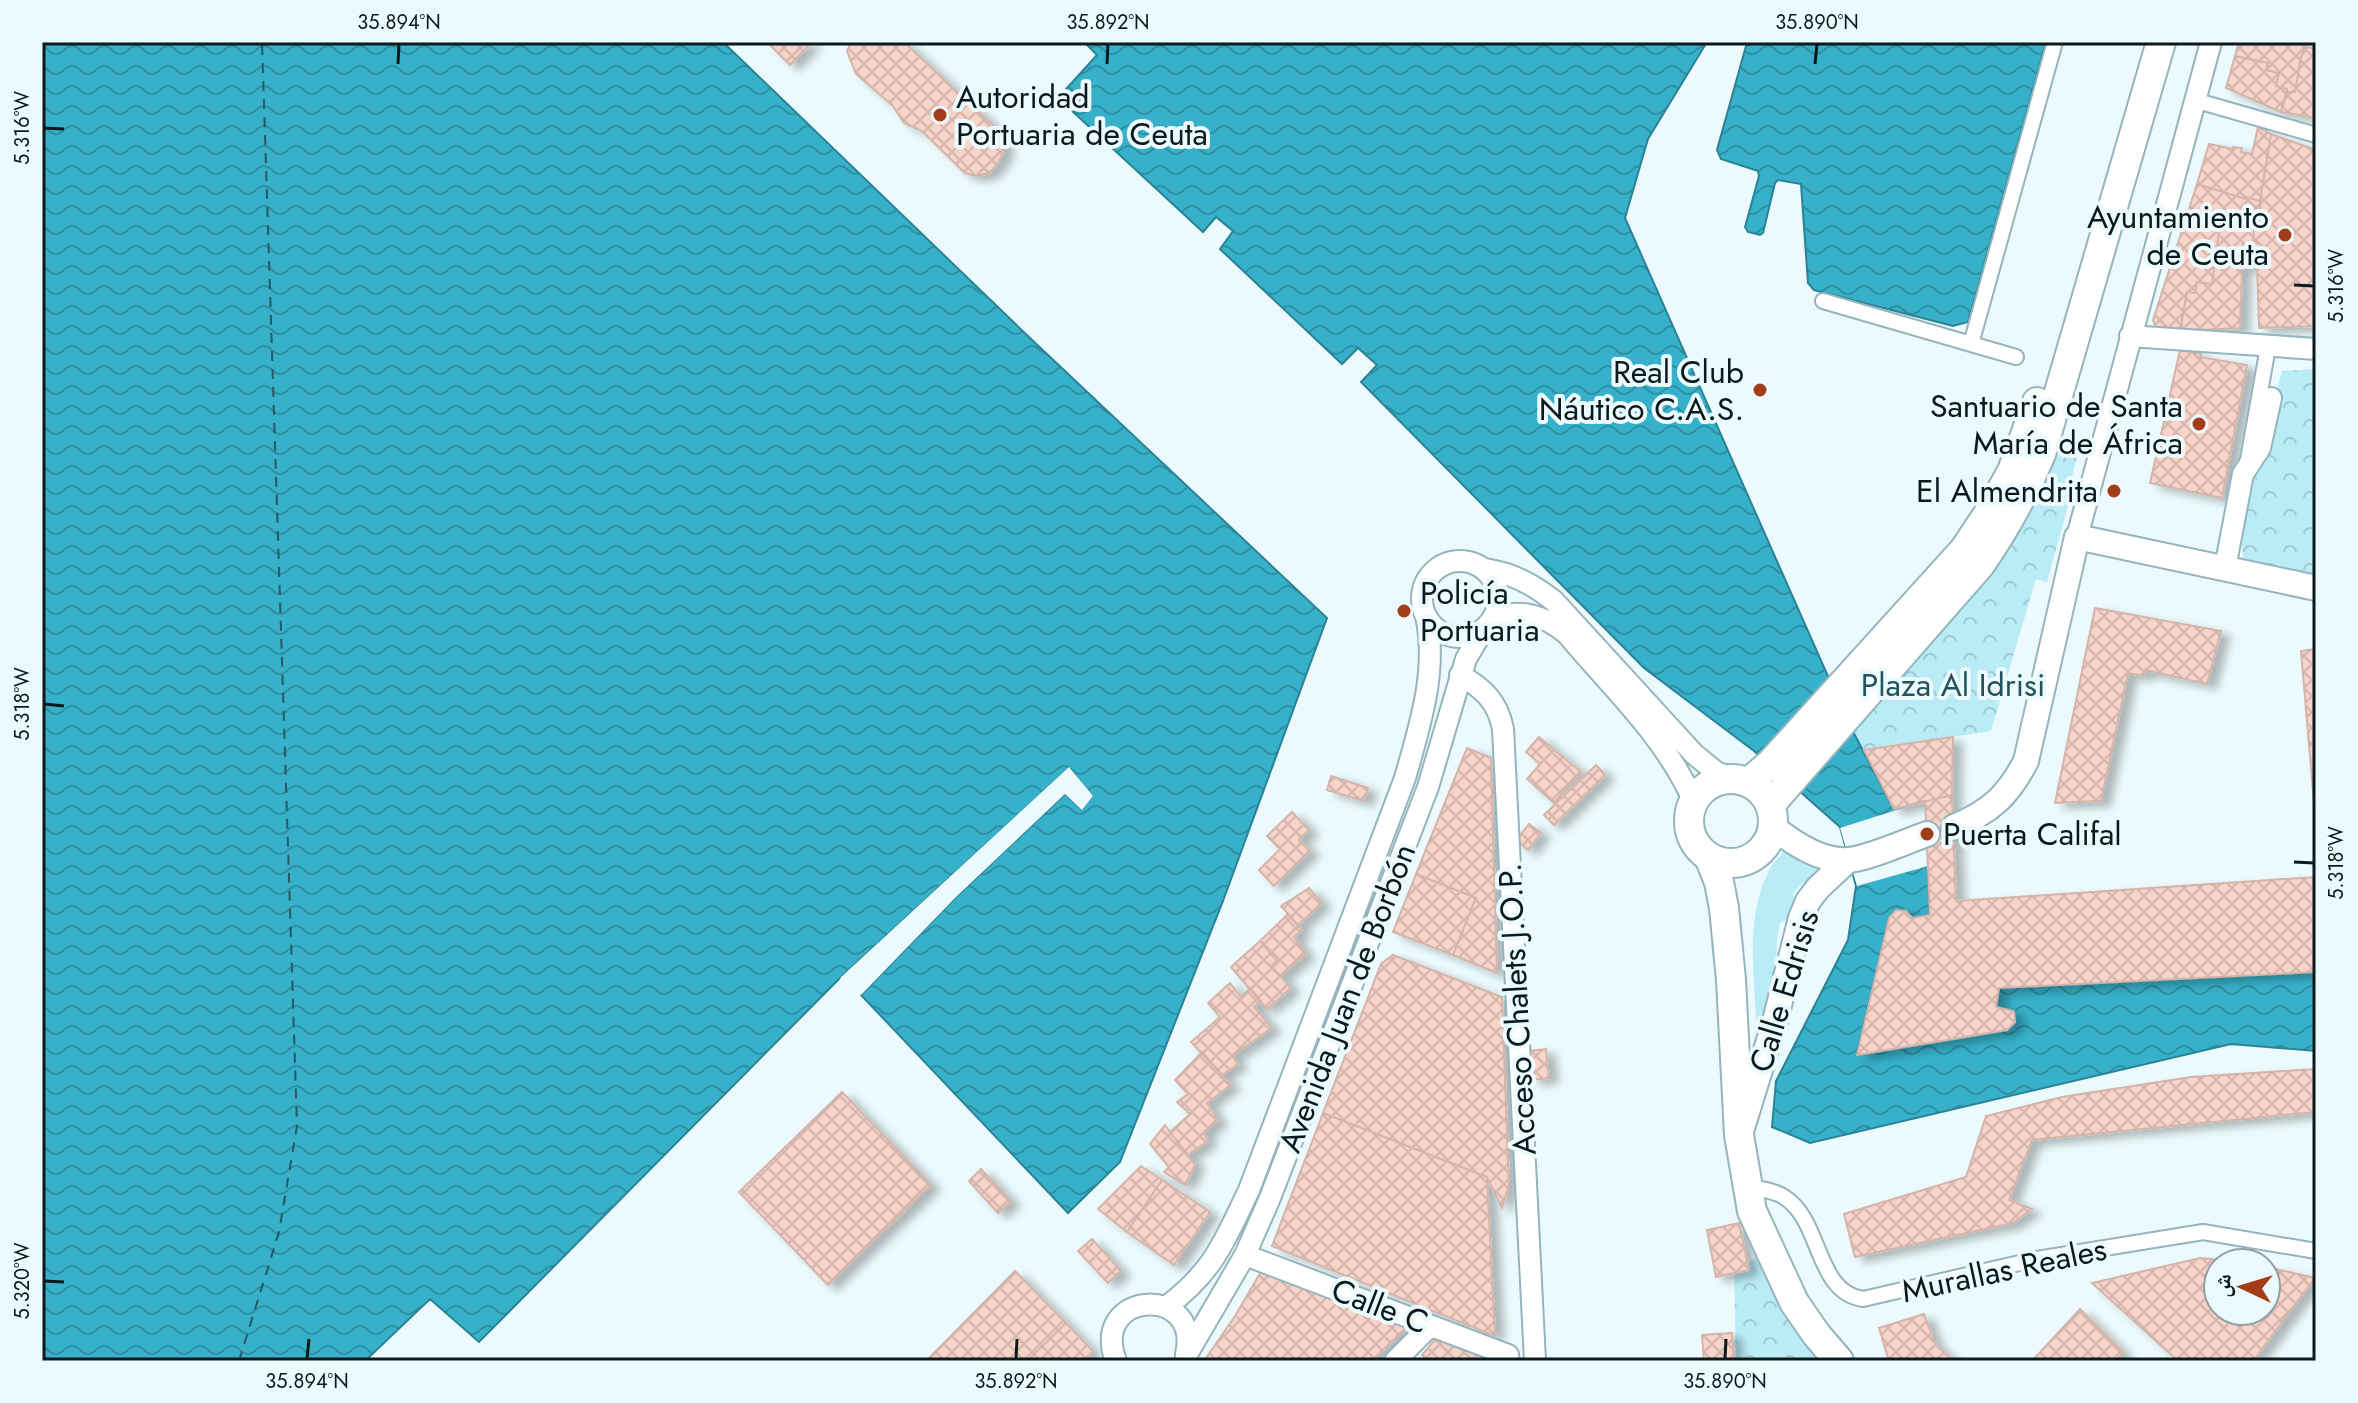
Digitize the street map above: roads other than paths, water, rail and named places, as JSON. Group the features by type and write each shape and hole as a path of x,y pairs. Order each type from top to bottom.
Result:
{"main road":[{"path":"1709,857 1728,863 1749,859 1765,846 1780,773 1854,689 1964,550 2012,471 2041,388 2146,42"},
{"path":"1854,689 1980,565 2007,527 2026,490 2041,454 2161,42"},
{"path":"1780,773 1740,780 1723,779 1707,786 1694,802 1689,822 1695,842 1709,857 1719,882 1724,908 1739,1135 1752,1211 1794,1302 1839,1361"},
{"path":"1740,780 1765,795 1772,816"}],"street":[{"path":"1971,344 2055,42"},
{"path":"1954,827 1977,817 1997,802 2014,784 2026,761 2077,537 2211,42"},
{"path":"2194,100 2316,135"},
{"path":"1823,301 2016,357"},
{"path":"2130,336 2316,349"},
{"path":"2225,568 2268,347"},
{"path":"2247,465 2260,448 2271,398"},
{"path":"2077,537 2316,588"},
{"path":"1489,623 1499,596 1492,577 1484,569 1477,564 1450,562 1429,578 1422,603 1426,616 1441,632 1451,636 1473,635 1489,623 1525,613 1540,617 1567,634 1664,747 1694,802"},
{"path":"1484,569 1521,579 1554,601 1694,754 1716,772 1740,780"},
{"name":"Avenida Juan de Borbón","path":"1166,1307 1198,1281 1210,1266 1249,1190 1405,778 1421,724 1429,676 1431,646 1426,616"},
{"name":"Avenida Juan de Borbón","path":"1185,1359 1245,1255 1270,1198 1428,787 1460,675 1473,644 1489,623"},
{"name":"Acceso Chalets J.O.P.","path":"1460,675 1490,697 1501,717 1503,729 1535,1361"},
{"path":"1772,816 1793,842 1816,853 1848,860"},
{"name":"Calle Edrisis","path":"1739,1135 1808,901 1848,860 1927,834"},
{"name":"Murallas Reales","path":"1747,1187 1780,1194 1793,1204 1810,1230 1833,1281 1846,1294 1863,1299 2037,1259 2203,1232 2316,1251"},
{"name":"Calle C","path":"1245,1255 1508,1355 1509,1361"},
{"path":"1115,1360 1111,1340 1123,1314 1139,1305 1157,1304 1176,1313 1183,1322 1188,1345 1185,1359"},
{"path":"1395,1361 1430,1326"}],"water":[{"path":"42,42 723,42 1327,618 1223,901 1120,1162 1068,1213 861,995 956,897 1065,794 1082,809 1092,796 1069,768 840,978 479,1342 430,1299 365,1361 42,1361"},
{"path":"1084,42 1707,42 1648,139 1625,218 1850,726 1894,809 1925,801 1930,915 1912,918 1906,911 1896,910 1889,918 1857,1054 2007,1030 2015,1022 2014,1011 1996,1007 1999,988 2316,972 2316,1051 2231,1044 1810,1143 1772,1127 1776,1081 1848,940 1856,886 1840,827 1754,751 1644,668 1361,382 1377,365 1358,348 1342,364 1220,249 1233,231 1216,217 1203,232 1058,98 1097,55"},
{"path":"1754,42 2046,42 1968,322 1953,326 1814,290 1808,283 1801,184 1778,180 1763,233 1748,232 1745,227 1758,171 1721,159 1717,150 1746,46"}],"place":[{"name":"Autoridad Portuaria de Ceuta","path":"940,115"},
{"name":"Ayuntamiento de Ceuta","path":"2285,235"},
{"name":"Real Club Náutico C.A.S.","path":"1760,390"},
{"name":"Santuario de Santa María de África","path":"2199,424"},
{"name":"El Almendrita","path":"2114,491"},
{"name":"Policía Portuaria","path":"1404,611"},
{"name":"Puerta Califal","path":"1927,834"}],"park label":[{"name":"Plaza Al Idrisi","path":"1953,685"}]}
